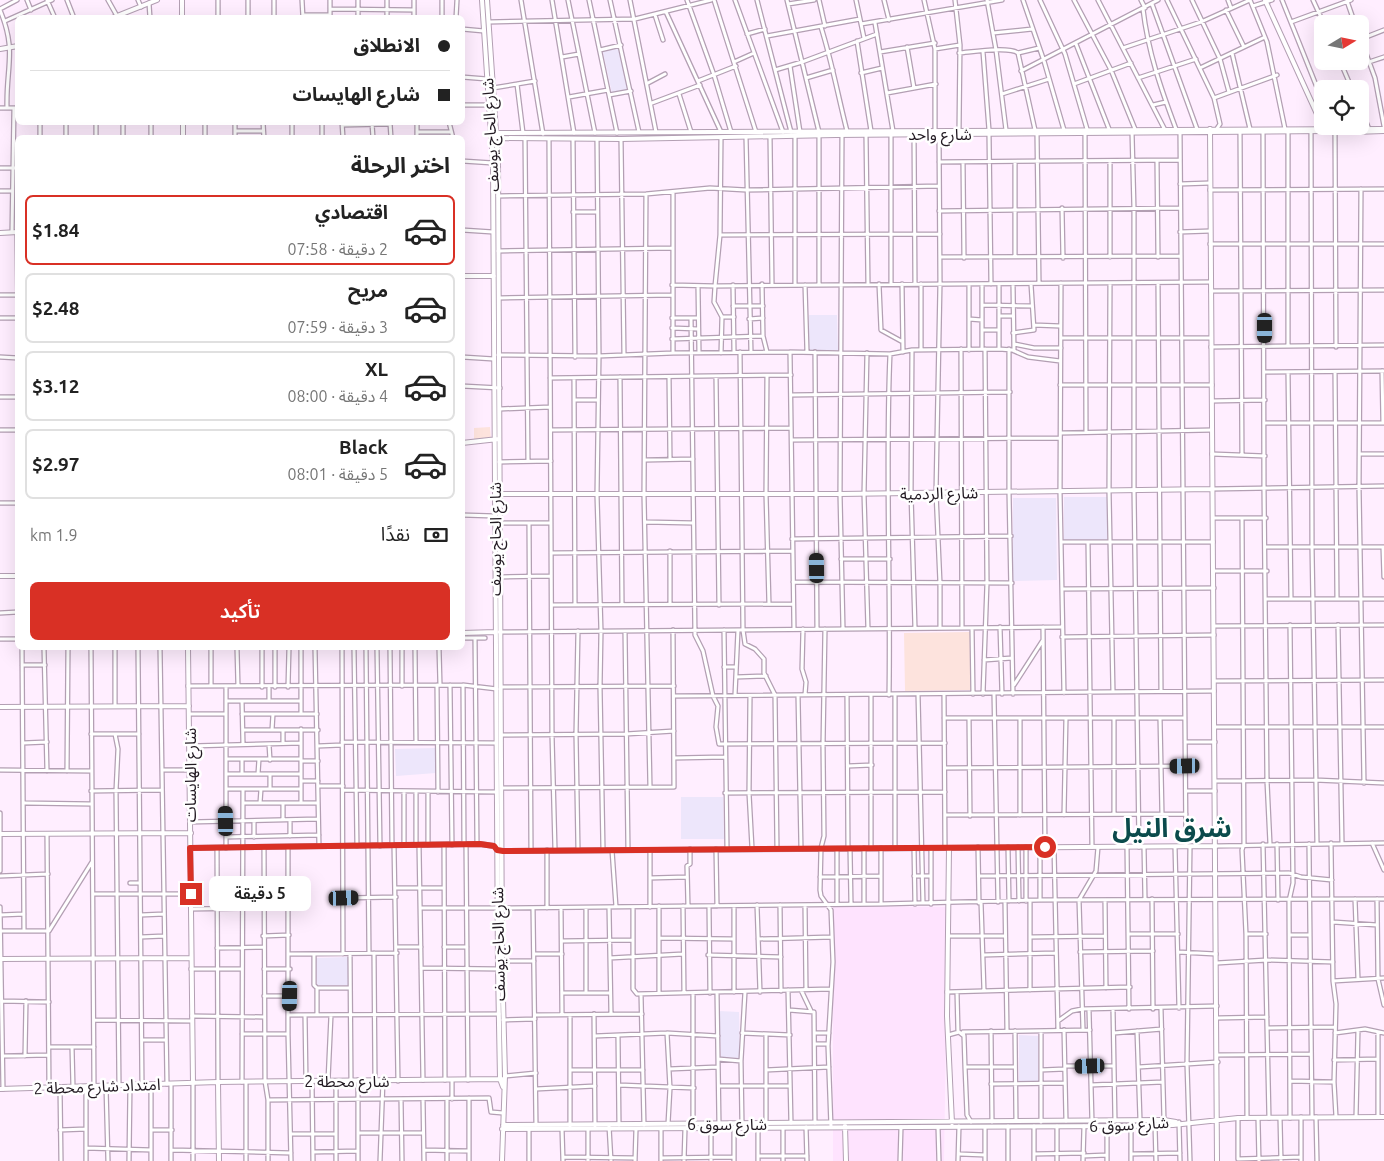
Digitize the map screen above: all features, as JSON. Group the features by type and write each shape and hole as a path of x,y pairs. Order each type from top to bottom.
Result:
{"street":[{"path":"7,107 6,82 11,65 11,47 0,9 17,0"},
{"path":"27,0 31,10"},
{"path":"19,15 49,0 54,15"},
{"path":"67,0 73,15"},
{"path":"108,0 113,15"},
{"path":"138,0 141,7"},
{"path":"124,15 157,0"},
{"path":"182,0 182,15"},
{"path":"218,0 218,15"},
{"path":"248,0 248,15"},
{"path":"274,0 274,15"},
{"path":"302,0 303,15"},
{"path":"330,0 330,15"},
{"path":"358,0 358,15"},
{"path":"387,0 387,15"},
{"path":"414,0 414,15"},
{"path":"442,0 442,15"},
{"path":"456,15 457,0"},
{"name":"شارع الحاج يوسف","path":"482,0 489,105 494,135 493,232 499,462 495,516 499,632"},
{"name":"شارع الحاج يوسف","path":"487,0 498,196 499,298 496,356"},
{"path":"520,0 543,134"},
{"path":"552,0 574,133"},
{"path":"568,0 595,133"},
{"path":"588,0 617,133"},
{"path":"610,0 639,132"},
{"path":"631,0 656,132"},
{"path":"687,0 714,75 731,132"},
{"path":"488,22 615,21 655,15 710,0 735,64 756,132"},
{"path":"735,0 783,132"},
{"path":"757,0 791,132"},
{"path":"814,0 788,2 819,134 819,285"},
{"path":"819,0 826,26"},
{"path":"856,0 864,38"},
{"path":"884,0 889,20"},
{"path":"924,0 935,49 939,162 940,284 936,492 940,628"},
{"path":"955,0 960,45 960,130"},
{"path":"861,24 956,9 987,1 1002,0"},
{"path":"1023,0 1044,61 1064,130"},
{"path":"1040,0 1064,50 1086,131 1086,432"},
{"path":"1080,0 1075,1 1111,70 1134,130 1134,490 1138,814 1145,874 1145,899"},
{"path":"1098,0 1165,130"},
{"path":"1141,0 1144,8 1146,40 1155,72 1176,129"},
{"path":"1021,71 1044,61 1158,0"},
{"path":"1167,0 1214,98 1220,124 1216,130"},
{"path":"1192,0 1220,59 1229,92"},
{"path":"1228,0 1231,8"},
{"path":"1123,48 1201,22 1250,0 1265,37 1286,130 1289,244 1288,346"},
{"path":"1253,6 1272,0"},
{"path":"1282,0 1314,80"},
{"path":"1314,0 1321,15"},
{"path":"987,1 996,50 1006,130"},
{"path":"1265,1 1314,106"},
{"path":"1291,22 1341,2 1349,1 1353,15"},
{"path":"149,3 150,15"},
{"path":"1152,4 1161,35 1197,129"},
{"path":"330,9 414,10"},
{"path":"1226,10 1244,47"},
{"path":"666,12 721,132"},
{"path":"655,15 663,40"},
{"path":"5,21 15,17"},
{"path":"766,36 860,19"},
{"path":"875,23 892,133 891,284"},
{"path":"821,27 834,70 833,80 847,131"},
{"path":"465,29 484,30"},
{"path":"747,34 765,29"},
{"path":"993,32 1032,29"},
{"path":"1369,35 1384,30"},
{"path":"775,70 877,34"},
{"path":"1200,68 1265,37"},
{"path":"857,41 871,131"},
{"path":"880,52 934,43"},
{"path":"1076,44 1109,129"},
{"path":"600,50 620,45"},
{"path":"935,49 960,45"},
{"path":"0,49 15,46"},
{"path":"907,47 914,88"},
{"path":"959,52 1013,50 1018,53 1039,48"},
{"path":"982,52 989,132 991,284"},
{"path":"652,103 678,94 754,53"},
{"path":"1018,53 1024,87 1039,132 1039,283"},
{"path":"1232,53 1250,129"},
{"path":"562,57 579,54"},
{"path":"1384,57 1370,62 1377,87 1384,128"},
{"path":"1138,78 1196,59"},
{"path":"1074,84 1131,63"},
{"path":"790,66 800,132"},
{"path":"861,73 882,68"},
{"path":"806,78 834,70"},
{"path":"648,83 665,74"},
{"path":"1214,98 1275,76"},
{"path":"465,77 487,79"},
{"path":"1002,94 1049,79"},
{"path":"493,88 535,81"},
{"path":"0,82 6,82"},
{"path":"517,84 524,135 526,196 528,460"},
{"path":"887,92 936,84"},
{"path":"569,98 608,90"},
{"path":"609,95 631,91"},
{"path":"678,94 691,132"},
{"path":"1153,105 1166,102"},
{"path":"465,105 489,105"},
{"path":"0,108 15,108"},
{"path":"235,125 235,135"},
{"path":"264,125 264,135"},
{"path":"417,125 417,132 450,132"},
{"path":"449,125 452,135"},
{"name":"شارع واحد","path":"1369,128 1384,128"},
{"name":"شارع واحد","path":"1369,129 1384,128"},
{"name":"شارع واحد","path":"494,135 639,132 800,132 866,135 960,130 1039,132 1109,129 1134,130"},
{"name":"شارع واحد","path":"1165,130 1180,132 1250,129 1314,131"},
{"name":"شارع واحد","path":"1216,130 1263,132 1314,129"},
{"path":"1210,130 1218,1161"},
{"name":"شارع واحد","path":"937,132 1210,130"},
{"path":"235,131 264,131"},
{"name":"شارع واحد","path":"524,135 549,139 621,140 795,137 847,131 920,133"},
{"path":"678,132 678,139"},
{"path":"1180,132 1185,766 1190,873 1187,1064 1190,1161"},
{"path":"1240,132 1242,455"},
{"path":"1263,132 1266,400 1264,489 1267,599 1267,781 1270,844"},
{"path":"1311,132 1312,547 1317,844"},
{"path":"914,134 915,284"},
{"path":"842,135 843,234 840,494 843,629"},
{"path":"866,135 868,284"},
{"path":"1334,135 1336,346"},
{"path":"746,137 751,352"},
{"path":"770,137 772,284"},
{"path":"795,137 795,284"},
{"path":"721,138 720,235 714,302 722,317 721,353"},
{"path":"549,139 552,735 555,849"},
{"path":"573,139 575,357"},
{"path":"597,139 599,356 597,495 601,631 600,734 603,849"},
{"path":"621,140 624,355"},
{"path":"939,162 1180,160"},
{"path":"465,161 493,162"},
{"path":"1110,161 1110,257"},
{"path":"1157,161 1158,257"},
{"path":"963,162 964,258"},
{"path":"1015,162 1015,257"},
{"path":"0,168 15,168"},
{"path":"15,174 12,190 15,222"},
{"path":"1180,184 1210,183"},
{"path":"498,196 646,194 721,188 746,190 842,186 939,186"},
{"path":"1210,190 1384,189"},
{"path":"0,191 12,190"},
{"path":"1361,190 1361,454 1359,487 1364,782"},
{"path":"673,192 673,353"},
{"path":"646,194 646,460 644,495 650,787"},
{"path":"939,211 1039,208 1180,208"},
{"path":"1062,208 1063,258"},
{"path":"573,212 597,212"},
{"path":"465,230 493,232"},
{"path":"1180,232 1210,231"},
{"path":"0,232 15,232"},
{"path":"720,235 940,234"},
{"path":"1210,244 1384,244"},
{"path":"498,252 672,248"},
{"path":"940,257 1086,258 1180,256"},
{"path":"465,276 494,276"},
{"path":"1158,282 1158,490 1161,692"},
{"path":"672,285 1211,282"},
{"path":"1061,283 1060,492 1062,542 1061,627 1064,693"},
{"path":"1110,283 1109,491 1113,692"},
{"path":"762,284 763,336 766,352"},
{"path":"879,284 881,330 901,341"},
{"path":"902,284 901,341 903,352"},
{"path":"921,284 921,350"},
{"path":"968,284 969,350"},
{"path":"982,284 987,583 983,694"},
{"path":"999,284 999,349"},
{"path":"1013,284 1014,344 1010,392 1009,492 1013,694"},
{"path":"1013,333 1033,331 1032,284"},
{"path":"733,285 734,352"},
{"path":"805,285 807,352"},
{"path":"698,286 699,354"},
{"path":"1211,291 1384,290"},
{"path":"0,295 15,295"},
{"path":"499,298 672,295"},
{"path":"982,305 1032,306"},
{"path":"733,306 763,306"},
{"path":"999,316 1013,316"},
{"path":"722,317 734,317"},
{"path":"0,318 15,318"},
{"path":"672,318 698,318"},
{"path":"691,318 692,495 696,636 709,669 713,695 718,706 716,727 719,744 725,746 775,746 945,743"},
{"path":"749,318 763,318"},
{"path":"969,319 982,320"},
{"path":"1034,325 1060,326"},
{"path":"672,328 698,329"},
{"path":"982,330 999,330"},
{"path":"672,339 763,336"},
{"path":"1061,338 1211,338"},
{"path":"1014,344 1034,348 1061,348"},
{"path":"1211,347 1384,346"},
{"path":"961,349 960,492 964,582 962,628"},
{"path":"465,357 575,357 734,352 890,354 912,350 999,349 1012,350 1028,357 1060,361"},
{"path":"912,350 912,493 915,628"},
{"path":"740,352 743,630 745,644 755,649 764,659 766,676 775,695 777,848"},
{"path":"790,352 794,629"},
{"path":"815,352 817,395 817,629"},
{"path":"867,353 864,395 864,494 868,629"},
{"path":"889,695 890,539 887,494 890,354"},
{"path":"0,357 15,358"},
{"path":"1265,372 1383,371 1383,423 1266,423"},
{"path":"1288,372 1288,488 1291,599"},
{"path":"1335,372 1337,599"},
{"path":"550,378 791,375"},
{"path":"716,376 718,605"},
{"path":"767,376 766,494 770,604"},
{"path":"620,377 622,430 622,604"},
{"path":"668,377 670,459"},
{"path":"574,378 575,605"},
{"path":"1060,385 1212,385"},
{"path":"465,386 497,388"},
{"name":"شارع الحاج يوسف","path":"497,388 500,409 497,494 500,577 496,792 502,961 503,1078"},
{"path":"792,395 1010,392"},
{"path":"0,397 15,397"},
{"path":"574,400 598,400"},
{"path":"1212,401 1266,400"},
{"path":"500,409 550,407"},
{"path":"551,430 791,428"},
{"path":"0,430 15,430"},
{"path":"1060,432 1212,430"},
{"path":"792,440 1060,438"},
{"path":"465,443 498,439"},
{"path":"1212,454 1265,456"},
{"path":"1361,454 1384,454"},
{"path":"646,460 692,459"},
{"path":"499,462 551,461"},
{"name":"شارع الردمية","path":"497,494 887,494 1384,486"},
{"path":"0,503 15,503"},
{"path":"465,515 495,516"},
{"path":"1214,518 1266,518"},
{"path":"1242,518 1244,571 1244,844 1242,850 1246,934 1247,1118"},
{"path":"646,522 693,523"},
{"path":"499,523 551,523"},
{"path":"529,523 528,633 531,849"},
{"path":"792,539 1011,536"},
{"path":"1062,542 1135,544 1214,542"},
{"path":"1088,542 1092,847"},
{"path":"1266,547 1384,547 1384,577"},
{"path":"670,551 670,604"},
{"path":"552,553 792,551"},
{"path":"841,559 890,559"},
{"path":"1213,571 1266,571"},
{"path":"0,576 15,576"},
{"path":"500,577 552,576"},
{"path":"793,582 867,584 1012,583"},
{"path":"1062,589 1214,588"},
{"path":"1267,599 1384,599"},
{"path":"552,605 793,604"},
{"path":"0,613 15,612"},
{"path":"1214,626 1267,624 1384,626"},
{"path":"1290,625 1294,884 1289,901 1290,1118"},
{"path":"1338,625 1342,843"},
{"path":"1040,900 1044,814 1043,627"},
{"path":"465,633 1061,627"},
{"path":"972,628 973,694"},
{"path":"1000,628 1002,694"},
{"path":"803,629 802,669 806,682 804,695"},
{"path":"825,629 823,694 824,838 821,848 820,894 829,904 832,937 828,1044 831,1125"},
{"path":"502,788 674,787 673,630"},
{"path":"724,630 727,848"},
{"path":"735,696 738,630"},
{"path":"578,631 576,734 578,849"},
{"path":"625,631 628,849"},
{"path":"1062,637 1214,636"},
{"path":"465,638 485,638"},
{"path":"475,638 477,844"},
{"path":"0,639 15,639"},
{"path":"1013,687 1043,640"},
{"path":"22,650 25,803 24,931"},
{"path":"44,650 47,771"},
{"path":"68,650 68,771"},
{"path":"91,650 94,1087"},
{"path":"114,650 115,706"},
{"path":"138,650 142,1085"},
{"path":"160,650 166,1040 172,1130 172,1161"},
{"name":"شارع الهايسات","path":"188,650 193,1083"},
{"path":"211,650 211,686"},
{"path":"237,650 238,686"},
{"path":"262,650 262,687"},
{"path":"275,650 275,688"},
{"path":"288,687 289,650"},
{"path":"301,650 301,714"},
{"path":"315,650 318,714 319,846"},
{"path":"342,650 343,954"},
{"path":"354,650 357,846"},
{"path":"366,650 370,898 369,953"},
{"path":"377,650 380,846"},
{"path":"390,650 393,845 396,888 398,1080"},
{"path":"402,650 402,686"},
{"path":"414,650 416,742"},
{"path":"438,792 439,650"},
{"path":"984,660 1012,658"},
{"path":"22,665 44,665"},
{"path":"724,667 736,667"},
{"path":"736,677 766,676"},
{"path":"1214,681 1384,680"},
{"path":"450,685 452,844"},
{"path":"188,686 275,688 463,685 529,689 674,686"},
{"path":"463,685 468,1080"},
{"path":"226,686 226,848"},
{"path":"269,688 269,701"},
{"name":"شارع الحاج يوسف","path":"499,688 502,735 503,851 498,970 503,1078"},
{"path":"674,696 823,694 871,696 895,694 1215,691"},
{"path":"895,694 895,848"},
{"path":"918,694 923,904"},
{"path":"944,694 945,815 949,903 947,992 952,1124"},
{"path":"994,694 995,847 998,902"},
{"path":"798,695 798,793 801,848"},
{"path":"847,695 851,904"},
{"path":"750,696 749,793 752,848"},
{"path":"871,696 871,848"},
{"path":"226,701 301,701"},
{"path":"242,701 243,744"},
{"path":"0,707 189,706"},
{"path":"190,714 226,714"},
{"path":"242,714 318,714"},
{"path":"272,730 273,714"},
{"path":"944,718 1185,718"},
{"path":"969,718 970,816"},
{"path":"1020,718 1020,814"},
{"path":"1064,814 1066,718"},
{"path":"1114,718 1114,814"},
{"path":"1160,718 1162,814"},
{"path":"1215,727 1384,727"},
{"path":"301,729 302,803"},
{"path":"242,730 318,730"},
{"path":"283,730 283,743"},
{"path":"502,735 626,734 674,731"},
{"path":"91,734 139,734"},
{"path":"115,734 118,749 116,791 119,1085"},
{"path":"23,743 47,742"},
{"path":"318,746 355,742 496,743"},
{"path":"1185,742 1216,742"},
{"path":"190,746 301,743"},
{"path":"270,744 270,760"},
{"path":"674,758 725,757"},
{"path":"226,759 318,762"},
{"path":"242,759 242,774"},
{"path":"258,760 258,774"},
{"path":"848,766 872,765"},
{"path":"945,768 1185,766"},
{"path":"0,770 91,771"},
{"path":"162,770 190,770"},
{"path":"226,774 301,774"},
{"path":"270,774 270,789"},
{"path":"1216,781 1315,780 1384,783"},
{"path":"301,781 318,781"},
{"path":"318,786 356,790 496,792"},
{"path":"226,789 302,788"},
{"path":"242,789 242,1034 246,1161"},
{"path":"260,789 260,803"},
{"path":"91,791 162,790"},
{"path":"404,791 404,845"},
{"path":"1186,792 1216,791"},
{"path":"416,792 420,888 423,1080"},
{"path":"428,792 428,845"},
{"path":"726,793 945,792"},
{"path":"25,803 91,804"},
{"path":"242,803 318,803"},
{"path":"283,803 283,820"},
{"path":"0,813 0,871"},
{"path":"945,815 1186,814"},
{"path":"190,822 318,819"},
{"path":"290,820 290,836"},
{"path":"254,821 254,837"},
{"path":"0,834 191,833"},
{"path":"47,834 50,958 49,1088"},
{"path":"226,837 319,835"},
{"path":"1331,843 1333,962 1336,1004 1334,1060 1336,1117"},
{"path":"1372,843 1384,870"},
{"path":"190,848 477,844 494,846 497,850 503,851 531,849 1142,847 1384,843"},
{"path":"1264,844 1267,960 1266,1054 1269,1118"},
{"path":"1278,844 1278,900"},
{"path":"1309,844 1311,1081 1317,1161"},
{"path":"444,845 445,1080"},
{"path":"1175,846 1174,874 1178,934 1178,1008"},
{"path":"264,847 264,1035 265,1082 268,1100 268,1161"},
{"path":"288,847 290,969 288,1034 292,1134 291,1161"},
{"path":"978,847 984,991"},
{"path":"1007,1030 1006,936 1008,847"},
{"path":"1018,847 1019,901"},
{"path":"1026,847 1026,875 1031,937 1030,990"},
{"path":"1054,847 1058,1030"},
{"path":"1083,1029 1079,900 1096,868 1098,847"},
{"path":"1127,847 1130,934 1129,1009"},
{"path":"217,848 218,1161"},
{"path":"716,848 717,906"},
{"path":"837,848 837,904"},
{"path":"864,848 864,904"},
{"path":"881,848 881,904"},
{"path":"914,848 914,904"},
{"path":"930,904 931,848"},
{"path":"547,849 547,908"},
{"path":"612,849 616,907"},
{"path":"650,849 650,906"},
{"path":"688,906 687,877 690,849"},
{"path":"49,931 92,862"},
{"path":"978,876 1293,873 1310,878 1332,880"},
{"path":"0,876 48,874"},
{"path":"820,877 881,876"},
{"path":"914,876 931,876"},
{"path":"650,878 687,877"},
{"path":"130,883 140,884"},
{"path":"241,888 288,888"},
{"path":"396,888 444,888"},
{"path":"92,894 191,894"},
{"path":"344,898 396,897"},
{"path":"420,908 930,904 1128,899 1289,901 1384,899"},
{"path":"1152,899 1153,1009"},
{"path":"1355,899 1358,979"},
{"path":"1377,899 1378,979 1384,1005"},
{"path":"1105,900 1106,988"},
{"path":"757,905 760,992"},
{"path":"780,905 782,938 781,991"},
{"path":"805,905 806,989"},
{"path":"659,906 659,993"},
{"path":"683,906 684,993"},
{"path":"709,906 708,955 710,993"},
{"path":"734,906 734,992"},
{"path":"0,907 2,1089"},
{"path":"609,907 611,1014"},
{"path":"633,907 633,989 635,993 717,993 831,989"},
{"path":"191,909 263,908"},
{"path":"533,908 536,1126"},
{"path":"561,908 562,1014"},
{"path":"586,908 586,993"},
{"path":"0,914 24,914"},
{"path":"141,915 164,914"},
{"path":"1333,922 1356,922 1377,925"},
{"path":"1,931 49,931"},
{"path":"263,936 289,934"},
{"path":"1130,934 1178,934"},
{"path":"1246,934 1266,934"},
{"path":"1290,934 1310,935"},
{"path":"141,937 164,936"},
{"path":"948,936 1006,936"},
{"path":"1031,937 1105,936"},
{"path":"758,939 832,937"},
{"path":"659,938 733,940"},
{"path":"562,940 633,940"},
{"path":"218,948 264,947"},
{"path":"444,947 467,947"},
{"path":"397,948 421,948"},
{"path":"1080,952 1153,951"},
{"path":"1178,952 1217,954"},
{"path":"374,953 375,1080"},
{"path":"289,954 397,953"},
{"path":"984,956 1055,953"},
{"path":"314,954 314,985 317,988 317,1015"},
{"path":"350,954 352,1081"},
{"path":"534,954 562,954"},
{"path":"610,958 683,954"},
{"path":"1378,954 1384,954"},
{"path":"708,955 781,957"},
{"path":"1,959 191,958"},
{"path":"1217,963 1246,960 1333,962"},
{"path":"502,961 534,961"},
{"path":"421,968 498,970"},
{"path":"191,969 242,969"},
{"path":"264,969 290,969"},
{"path":"1334,981 1384,978"},
{"path":"947,992 1130,987"},
{"path":"317,988 350,988"},
{"path":"788,990 791,1124"},
{"path":"801,990 814,1013 815,1125"},
{"path":"562,994 610,992"},
{"path":"742,1125 741,1060 744,992"},
{"path":"957,992 958,1032"},
{"path":"693,993 693,1124"},
{"path":"717,993 719,1124"},
{"path":"641,994 644,1125"},
{"path":"264,996 290,996"},
{"path":"2,1001 49,1002"},
{"path":"25,1056 26,1002"},
{"path":"1058,1021 1072,1011 1082,1009 1161,1009 1217,1006"},
{"path":"1113,1009 1115,1122"},
{"path":"1161,1009 1164,1120"},
{"path":"789,1010 811,1010"},
{"path":"1089,1010 1092,1122"},
{"path":"289,1015 499,1014"},
{"path":"503,1020 562,1014 642,1014"},
{"path":"594,1014 595,1126"},
{"path":"305,1015 306,1081"},
{"path":"328,1081 331,1015"},
{"path":"570,1015 570,1126"},
{"path":"94,1020 141,1019 166,1021 217,1016 264,1017"},
{"path":"1218,1018 1267,1016"},
{"path":"1267,1028 1335,1027"},
{"path":"1114,1033 1162,1029"},
{"path":"1335,1033 1367,1029 1384,1033"},
{"path":"1064,1030 1066,1122"},
{"path":"971,1122 967,1115 963,1032 1090,1030"},
{"path":"1356,1117 1358,1030"},
{"path":"991,1031 992,1122"},
{"path":"1015,1031 1016,1122"},
{"path":"1041,1031 1041,1122"},
{"path":"1138,1031 1140,1121"},
{"path":"948,1035 958,1032"},
{"path":"958,1032 964,1036"},
{"path":"1378,1032 1378,1117"},
{"path":"595,1036 668,1033 718,1036"},
{"path":"668,1033 670,1088 668,1124"},
{"path":"742,1033 790,1035"},
{"path":"815,1034 829,1033"},
{"path":"242,1034 288,1034"},
{"path":"766,1034 766,1124"},
{"path":"618,1036 619,1126"},
{"path":"142,1040 166,1040"},
{"path":"815,1044 828,1044"},
{"path":"49,1047 94,1047"},
{"path":"72,1047 73,1087"},
{"path":"1218,1055 1311,1054"},
{"path":"3,1056 48,1055"},
{"path":"718,1059 741,1060"},
{"path":"1334,1060 1378,1059"},
{"path":"1138,1067 1218,1062"},
{"path":"1041,1070 1114,1066"},
{"path":"668,1069 718,1067"},
{"path":"766,1070 829,1067"},
{"path":"965,1067 1015,1067"},
{"path":"570,1070 643,1070"},
{"path":"502,1161 503,1078 536,1073"},
{"name":"شارع محطة 2","path":"193,1083 503,1078"},
{"path":"358,1080 358,1161"},
{"path":"380,1161 382,1080"},
{"path":"452,1080 452,1098"},
{"path":"1291,1080 1334,1082"},
{"path":"312,1081 313,1161"},
{"path":"336,1081 336,1161"},
{"path":"1091,1085 1163,1082"},
{"path":"193,1083 193,1161"},
{"name":"امتداد شارع محطة 2","path":"2,1089 193,1083"},
{"path":"992,1084 1065,1083"},
{"path":"130,1085 130,1161"},
{"path":"151,1085 151,1161"},
{"path":"619,1085 694,1088"},
{"path":"106,1086 108,1161"},
{"path":"536,1089 595,1086"},
{"path":"719,1086 790,1086"},
{"path":"86,1087 86,1161"},
{"path":"60,1088 60,1161"},
{"path":"1379,1093 1384,1092"},
{"path":"469,1161 470,1098"},
{"path":"268,1100 489,1098 491,1112 503,1113"},
{"path":"401,1099 402,1161"},
{"path":"423,1099 424,1161"},
{"path":"447,1099 447,1161"},
{"path":"1238,1118 1238,1160 1301,1159 1301,1117"},
{"path":"1180,1161 1178,1122 1217,1118 1384,1117"},
{"path":"1258,1118 1259,1159"},
{"path":"1280,1118 1281,1159"},
{"name":"شارع سوق 6","path":"503,1127 595,1126 609,1128 668,1124 845,1125 1164,1120 1178,1122"},
{"name":"شارع سوق 6","path":"845,1125 901,1127 938,1127 952,1124 959,1126 1131,1126 1178,1122"},
{"name":"شارع سوق 6","path":"503,1127 529,1129 661,1129 783,1128 815,1125"},
{"path":"845,1125 846,1161"},
{"path":"1156,1125 1156,1161"},
{"path":"958,1161 960,1154 959,1126"},
{"path":"985,1126 985,1161"},
{"path":"1008,1126 1008,1161"},
{"path":"1034,1126 1034,1161"},
{"path":"1057,1126 1057,1161"},
{"path":"1084,1126 1084,1161"},
{"path":"1107,1126 1107,1161"},
{"path":"1131,1126 1131,1161"},
{"path":"758,1128 758,1159 807,1159 806,1127"},
{"path":"900,1161 901,1127"},
{"path":"938,1127 939,1161"},
{"path":"609,1128 611,1159"},
{"path":"684,1128 684,1159"},
{"path":"710,1128 711,1159"},
{"path":"661,1129 661,1160 734,1159 734,1128"},
{"path":"783,1128 783,1159"},
{"path":"60,1130 86,1129"},
{"path":"529,1129 529,1161"},
{"path":"562,1129 563,1159 635,1159 636,1129"},
{"path":"588,1129 588,1159"},
{"path":"151,1130 172,1130"},
{"path":"359,1132 423,1134"},
{"path":"292,1134 336,1134"},
{"path":"86,1148 151,1150"},
{"path":"172,1150 291,1153"},
{"path":"424,1150 469,1151"},
{"path":"313,1152 358,1151"},
{"path":"1131,1154 1180,1153"},
{"path":"960,1154 985,1155"},
{"path":"1034,1154 1107,1155"}],"shaded area":[{"path":"619,48 628,90 612,93 603,52"},
{"path":"809,315 837,315 838,350 809,350"},
{"path":"490,427 491,440 474,440 474,428"},
{"path":"1064,497 1107,497 1107,541 1064,540"},
{"path":"1013,498 1056,498 1057,580 1013,581"},
{"path":"970,632 971,690 905,691 904,633"},
{"path":"435,748 436,773 396,776 395,749"},
{"path":"681,797 723,797 724,839 681,839"},
{"path":"833,906 948,907 944,1161 833,1161"},
{"path":"348,957 349,985 317,985 316,958"},
{"path":"719,1011 739,1012 740,1058 721,1057"},
{"path":"1019,1035 1038,1036 1038,1082 1019,1082"}],"district":[{"name":"شرق النيل","path":"1172,827"}],"route":[{"path":"191,894 190,848 480,844 491,845 497,850 503,851 531,849 1045,847"}]}
